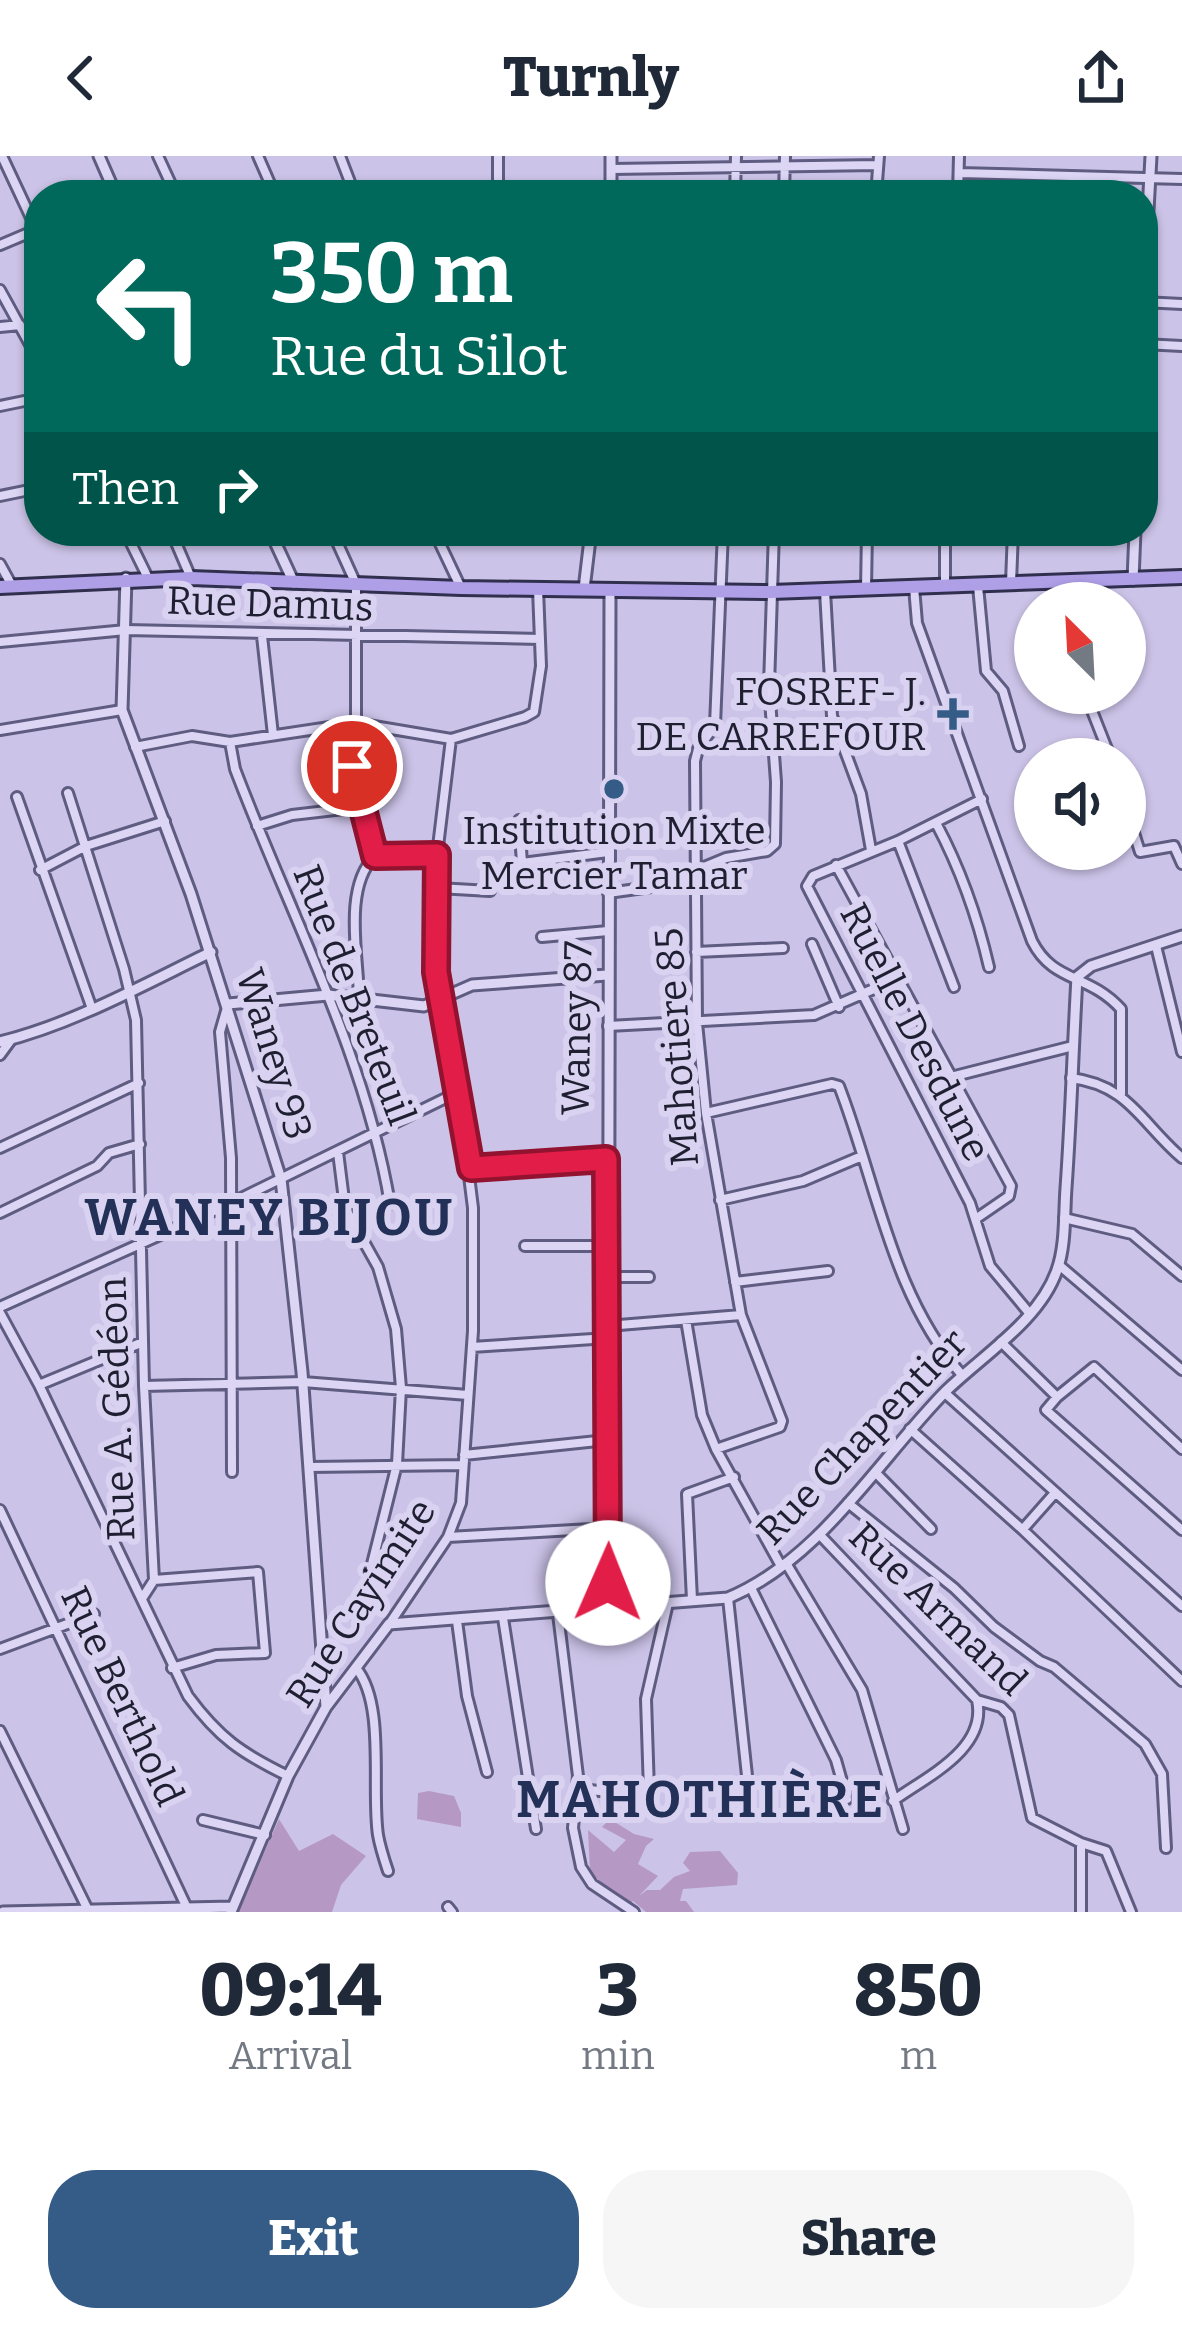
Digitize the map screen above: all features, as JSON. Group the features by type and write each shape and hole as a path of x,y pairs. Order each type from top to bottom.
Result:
{"main road":[{"path":"1096,582 1182,577"},
{"path":"5,585 191,578 771,592 1014,584"}],"street":[{"path":"2,156 24,202"},
{"path":"611,156 611,180"},
{"path":"959,156 959,180"},
{"path":"1150,156 1150,180"},
{"path":"611,169 736,161 878,160"},
{"path":"959,173 1182,179"},
{"path":"0,290 24,333"},
{"path":"0,327 20,325"},
{"path":"132,546 148,578"},
{"path":"177,546 191,578"},
{"path":"277,546 294,583"},
{"path":"339,546 356,584 356,723 349,736 375,856"},
{"path":"441,546 461,588"},
{"path":"584,590 589,546"},
{"name":"Mahotiere 85","path":"716,1449 782,1425 741,1315 734,1282 706,1113 697,1023 695,761 698,748 716,725 723,546"},
{"path":"608,893 658,886 735,855 760,854 776,844 769,686 773,546"},
{"path":"866,590 867,546"},
{"path":"945,546 945,587"},
{"path":"1011,584 1012,546"},
{"path":"1133,581 1134,546"},
{"path":"0,564 5,585"},
{"name":"Waney 93","path":"126,578 122,710 211,952 281,1179 303,1382 326,1707"},
{"path":"978,586 986,671 1003,691 1017,738"},
{"path":"914,587 917,623 1039,956 1059,973 1104,990 1121,1010 1121,1094"},
{"path":"134,747 192,736 230,742 356,723 451,739 534,712 540,689 538,588"},
{"name":"Waney 87","path":"608,1609 610,591"},
{"path":"825,591 832,716 861,794 871,850"},
{"name":"Rue Damus","path":"0,641 126,630 540,639"},
{"path":"262,635 273,736"},
{"path":"0,730 122,710"},
{"name":"Rue Cayimite","path":"232,1909 288,1775 326,1707 448,1538 461,1503 472,1347 471,1168 436,972 437,855 451,739"},
{"name":"Rue de Breteuil","path":"230,742 257,826 328,995 376,1133 390,1204"},
{"name":"Rue A. Gédéon","path":"68,794 130,991 139,1083 144,1386 154,1580 143,1598"},
{"path":"17,797 91,1006"},
{"name":"Ruelle Desdune","path":"982,799 898,841 836,865 813,877 807,886 976,1218 990,1266 1030,1314"},
{"path":"257,826 292,815 361,807"},
{"path":"519,820 522,863 608,852"},
{"path":"40,869 86,846 165,821"},
{"path":"936,823 976,911 989,967"},
{"path":"898,841 954,987"},
{"path":"1146,851 1174,846 1182,864"},
{"path":"359,997 357,899 362,868 375,856 437,855"},
{"path":"836,865 1011,1186 1009,1196 976,1218"},
{"path":"438,888 490,891"},
{"path":"542,938 608,931"},
{"path":"1077,976 1090,966 1182,936"},
{"path":"812,944 839,1006"},
{"path":"1156,946 1182,1052"},
{"path":"696,952 783,948"},
{"path":"0,1055 6,1040 58,1025 211,952"},
{"path":"232,1472 231,1158 220,1032 228,1004 328,995 424,1006 472,985 607,975"},
{"name":"Rue Chapentier","path":"389,1624 728,1598 751,1588 818,1533 945,1393 1030,1314 1051,1285 1059,1265 1064,1218 1077,976"},
{"path":"606,1026 814,1016 899,978"},
{"path":"951,1078 1072,1046"},
{"path":"1071,1078 1096,1081 1121,1094 1182,1158"},
{"path":"0,1148 139,1083"},
{"path":"706,1113 836,1084 859,1136 904,1278 934,1343 962,1376"},
{"path":"288,1775 240,1753 210,1726 172,1668 143,1598 0,1310 458,1092"},
{"path":"0,1214 97,1166 110,1153 140,1144"},
{"path":"338,1152 345,1208 378,1268 397,1329 398,1464 362,1604"},
{"path":"720,1200 803,1181 862,1156"},
{"path":"471,1168 606,1159"},
{"path":"1064,1218 1132,1234 1182,1276"},
{"path":"526,1246 607,1246"},
{"path":"1059,1265 1180,1363"},
{"path":"734,1282 828,1271"},
{"path":"607,1277 649,1276"},
{"path":"472,1347 741,1315"},
{"path":"686,1320 702,1415 716,1449 862,1690 903,1829"},
{"path":"1000,1341 1057,1397"},
{"path":"39,1384 144,1342"},
{"path":"1182,1449 1094,1367 1046,1410 1182,1530"},
{"path":"144,1386 303,1382 468,1395"},
{"path":"945,1393 1182,1606"},
{"path":"910,1430 1023,1529 1182,1681"},
{"path":"309,1467 464,1460 608,1440"},
{"path":"875,1472 931,1529"},
{"path":"692,1600 687,1494 734,1477"},
{"path":"1023,1529 1054,1494"},
{"path":"847,1502 954,1588 994,1627 1054,1667 1145,1744 1162,1774 1166,1848"},
{"name":"Rue Berthold","path":"0,1510 187,1908"},
{"path":"448,1538 609,1528"},
{"name":"Rue Armand","path":"818,1533 977,1700 1010,1715 1032,1819 1082,1843"},
{"path":"154,1580 258,1572 265,1653 216,1655 172,1668"},
{"path":"751,1588 836,1760 847,1799"},
{"path":"728,1598 748,1785"},
{"path":"578,1790 643,1795 650,1791 646,1699 668,1603"},
{"path":"558,1613 578,1790 573,1828 581,1867 592,1884 634,1912"},
{"path":"0,1648 94,1614"},
{"path":"503,1618 536,1829"},
{"path":"457,1621 467,1696 488,1772"},
{"path":"356,1667 369,1700 377,1832 388,1871"},
{"path":"893,1801 959,1754 973,1736 980,1714 977,1700"},
{"path":"0,1731 88,1910"},
{"path":"203,1820 265,1835"},
{"path":"1081,1912 1082,1843 1106,1851 1131,1912"},
{"path":"3,1912 232,1909"}],"shaded area":[{"path":"418,1793 454,1796 461,1827 417,1819"},
{"path":"279,1819 299,1851 333,1834 366,1856 341,1885 332,1912 238,1912"},
{"path":"610,1819 634,1834 654,1839 638,1864 658,1876 639,1896 660,1890 690,1871 683,1863 690,1852 720,1851 738,1873 737,1885 683,1889 680,1901 686,1901 694,1912 646,1912 633,1901 627,1906 590,1872 588,1830 614,1852 626,1840 602,1827"}],"place":[{"name":"FOSREF- J. DE CARREFOUR","path":"953,714"},
{"name":"Institution Mixte Mercier Tamar","path":"614,789"}],"district":[{"name":"WANEY BIJOU","path":"270,1218"},
{"name":"MAHOTHIÈRE","path":"701,1800"}],"route":[{"path":"352,766 375,856 437,855 436,972 471,1168 606,1159 608,1583"}]}
